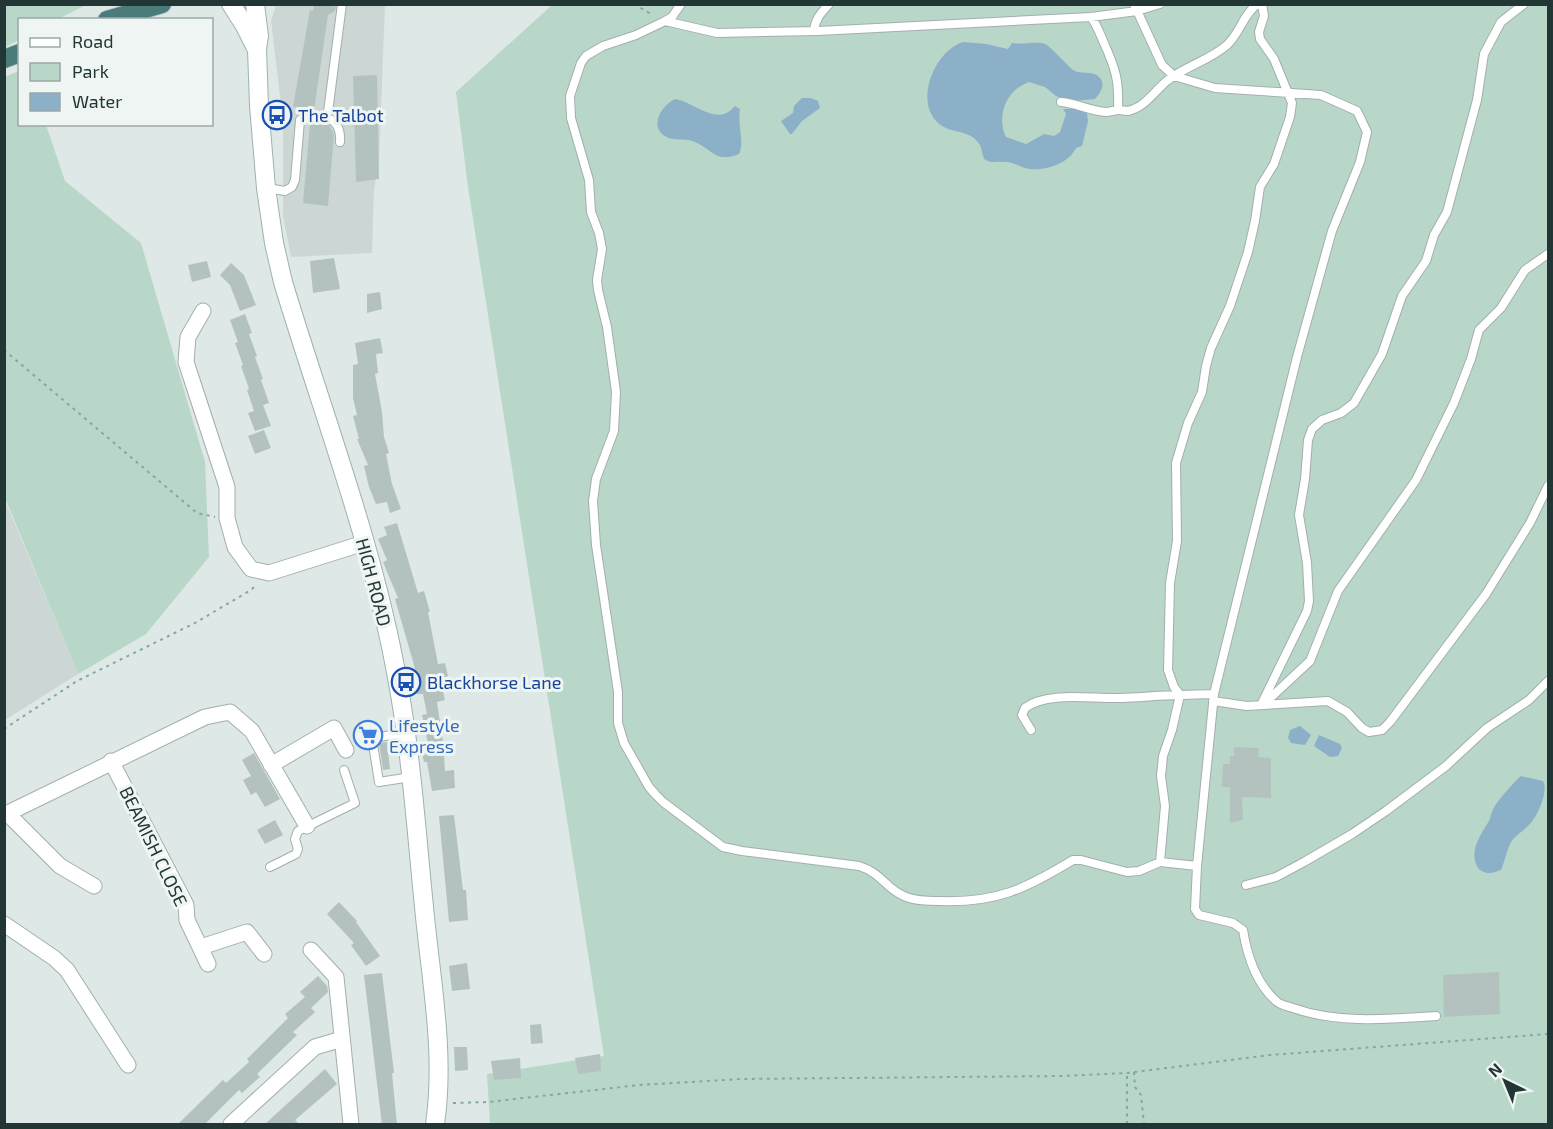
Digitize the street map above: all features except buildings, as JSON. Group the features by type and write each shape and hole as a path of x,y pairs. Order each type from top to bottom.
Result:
{"highway":[{"path":"113,17 138,4"},
{"path":"113,17 162,4"}],"main road":[{"name":"HIGH ROAD","path":"231,4 257,49"},
{"name":"HIGH ROAD","path":"255,4 259,36 257,49 259,106 266,188 274,243 283,282 364,543 399,683 411,777 439,1054 438,1104 435,1124"}],"street":[{"path":"203,310 188,337 186,362 226,487 228,520 235,547 251,569 269,573 364,543"},
{"path":"94,886 60,866 6,814 205,717 230,712 252,731 307,826"},
{"path":"271,765 334,728 346,750"},
{"name":"BEAMISH CLOSE","path":"111,761 186,905 187,921 208,964"},
{"path":"4,924 54,957 68,970 128,1065"},
{"path":"201,947 247,932 264,954"},
{"path":"311,950 336,977 351,1125"},
{"path":"231,1125 315,1047 342,1039"}],"lane":[{"path":"322,117 328,112 342,4"},
{"path":"681,4 672,17 665,21 636,35 603,46 586,56 580,63 572,86 569,107 590,180 591,212 602,249 597,280 607,327 616,392 614,431 594,490 596,545 618,692 618,723 624,743 649,787 663,802 723,847 859,866 870,869 897,892 914,899 978,901 1003,896 1024,889 1073,860 1127,872 1139,871 1160,862 1197,866"},
{"path":"814,31 818,17 829,4"},
{"path":"665,21 717,33 814,31 1091,17 1160,4"},
{"path":"1061,102 1105,112 1127,111 1140,106 1174,76 1220,51 1230,42 1248,13 1257,4"},
{"path":"1180,695 1174,687 1168,670 1170,583 1177,541 1176,463 1188,423 1202,392 1211,348 1230,306 1248,252 1256,221 1260,187 1274,164 1290,117 1292,103 1274,58 1260,39 1259,32 1264,16 1262,4"},
{"path":"1261,705 1307,611 1309,601 1307,563 1299,515 1308,440 1312,429 1322,420 1341,413 1354,403 1382,354 1402,296 1426,261 1435,233 1447,212 1477,100 1484,54 1501,22 1524,4"},
{"path":"1136,8 1162,65 1174,76 1215,88 1321,95 1357,111 1367,132 1360,162 1332,231 1296,357 1213,697 1195,909 1199,915 1233,923 1243,930 1246,949 1259,980 1277,1002 1304,1012 1333,1017 1389,1019 1436,1016"},
{"path":"1091,17 1116,69 1118,110"},
{"path":"266,188 285,191 292,187 295,180 300,120 305,116 328,117 336,124 340,142"},
{"path":"1261,705 1310,662 1338,591 1416,480 1454,403 1471,359 1479,330 1501,308 1525,270 1548,254"},
{"path":"1031,730 1022,715 1025,708 1040,700 1180,695 1213,697 1247,706 1328,701 1347,712 1369,732 1382,730 1486,594 1530,523 1548,486"},
{"path":"1246,885 1286,872 1378,817 1446,766 1487,728 1529,700 1548,681"},
{"path":"1160,862 1165,806 1161,776 1162,762 1180,695"},
{"path":"406,733 372,738 379,782 411,777"},
{"path":"270,867 296,854 298,849 295,836 298,831 355,803 344,770"}],"path":[{"path":"634,4 665,21"},
{"path":"4,350 197,513 228,520"},
{"path":"4,729 78,681 195,623 242,596 269,573"},
{"path":"438,1104 488,1102 639,1084 741,1079 1062,1076 1127,1073 1270,1055 1548,1034"},
{"path":"1134,1072 1135,1087 1141,1095 1143,1125"},
{"path":"1126,1125 1127,1073"}],"shaded area":[{"path":"276,5 385,5 379,161 374,190 372,253 291,257 283,216 283,121 271,21"},
{"path":"4,498 78,674 5,720 4,720"}],"green space":[{"path":"5,4 86,5 60,18 18,18 18,40 5,47"},
{"path":"552,5 1548,5 1548,1124 490,1124 487,1074 604,1056 468,187 456,92"},
{"path":"18,71 18,126 46,126 65,181 141,243 205,462 209,557 146,634 78,674 5,498 4,77"}],"water":[{"path":"963,42 1008,49 1012,43 1045,44 1073,70 1097,76 1102,81 1102,86 1095,99 1073,101 1063,99 1045,87 1029,82 1014,91 1003,112 1002,121 1006,137 1026,144 1044,134 1054,136 1060,132 1066,114 1063,109 1080,109 1087,113 1088,121 1082,146 1076,148 1063,162 1043,169 1030,169 1010,163 987,161 984,159 981,147 971,136 948,129 937,122 930,112 928,101 931,76 944,55"},
{"path":"802,98 818,101 820,108 802,121 790,134 781,121 793,113 794,106"},
{"path":"675,99 713,114 721,115 735,106 740,109 741,149 739,154 731,157 719,156 692,141 672,139 663,134 657,124 658,118 664,107"},
{"path":"1300,726 1311,735 1305,745 1291,743 1288,738 1290,730"},
{"path":"1319,735 1340,744 1342,748 1338,756 1330,757 1314,746"},
{"path":"1521,776 1543,781 1544,791 1539,810 1527,827 1511,842 1501,870 1493,873 1484,872 1479,869 1474,857 1476,844 1492,811"}],"place":[{"name":"The Talbot","path":"277,115"},
{"name":"Blackhorse Lane","path":"406,682"},
{"name":"Lifestyle Express","path":"368,735"}]}
